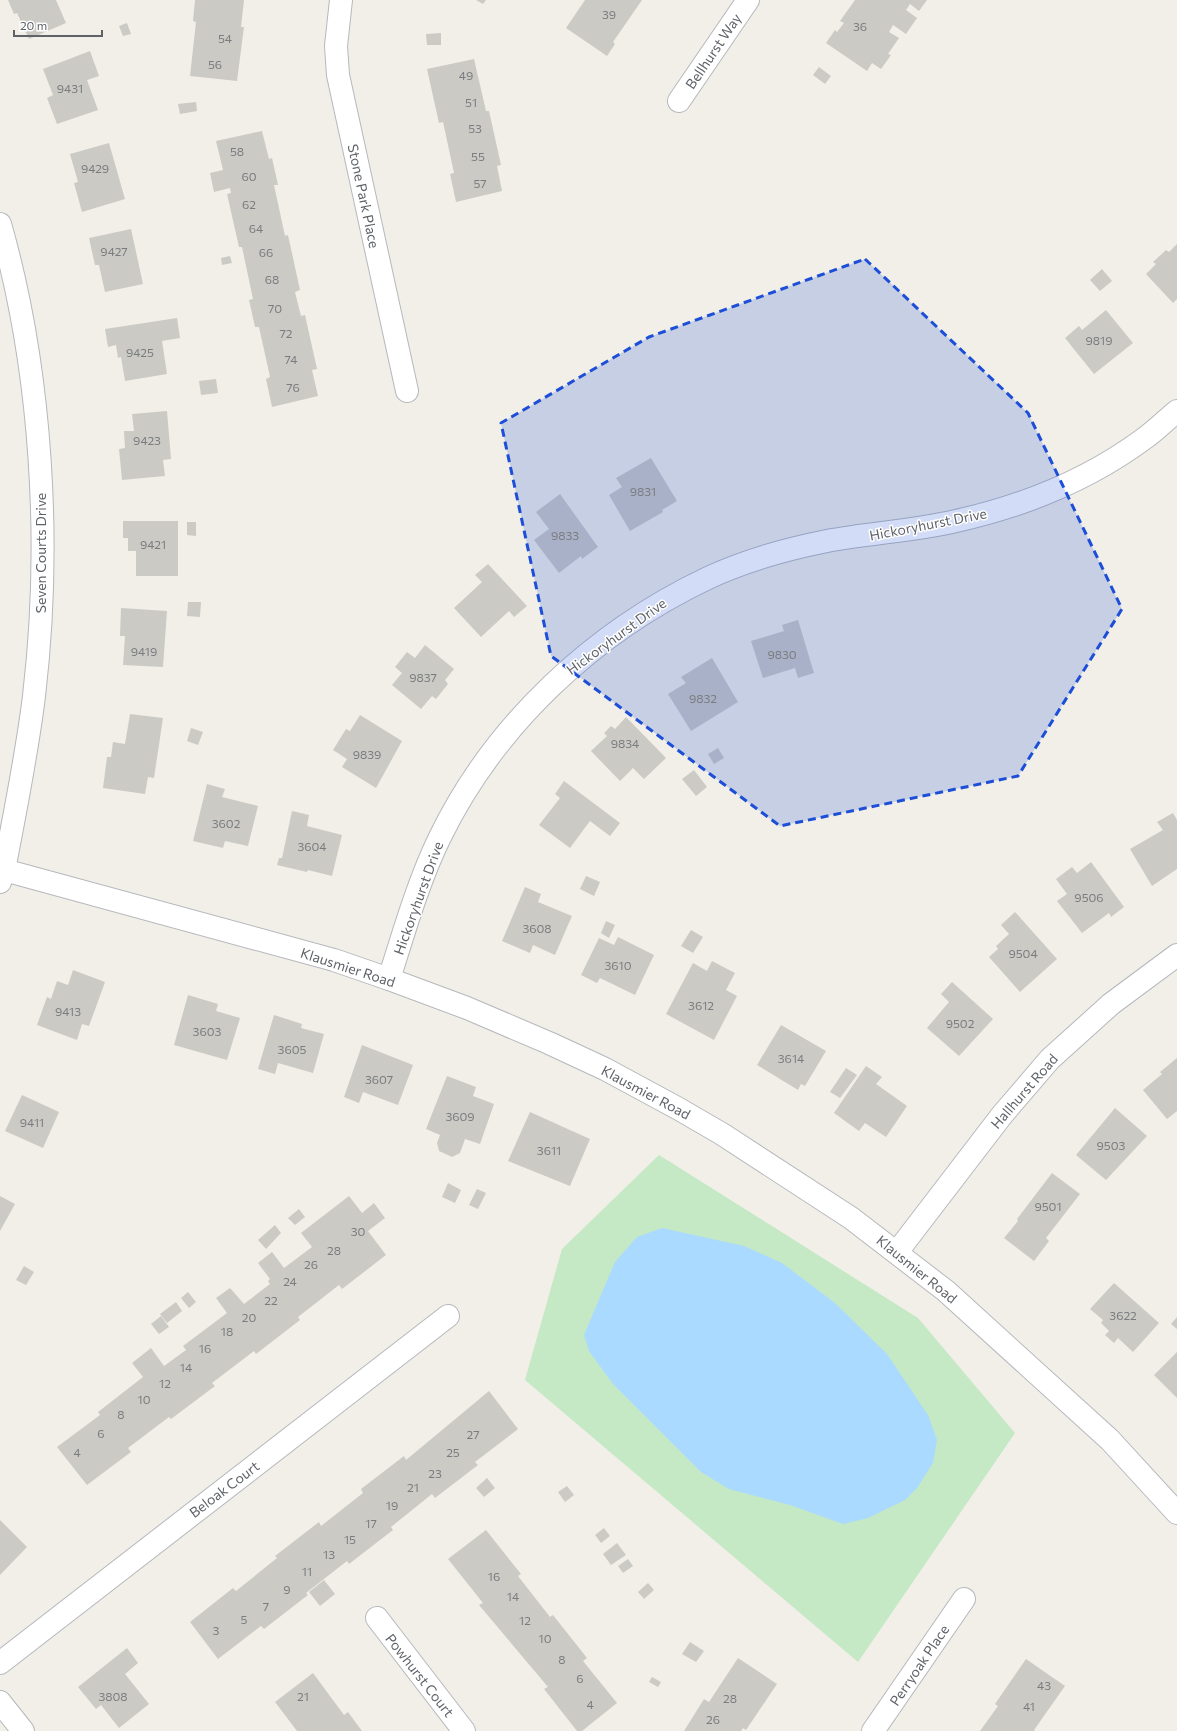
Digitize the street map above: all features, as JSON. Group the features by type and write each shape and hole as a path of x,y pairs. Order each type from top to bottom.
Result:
{"street":[{"name":"Stone Park Place","path":"341,0 336,46 338,75 407,391"},
{"name":"Bellhurst Way","path":"679,101 748,0"},
{"name":"Seven Courts Drive","path":"0,224 10,259 27,344 40,476 42,534 42,588 34,695 23,771 2,876"},
{"name":"Hickoryhurst Drive","path":"389,979 419,886 439,839 460,799 484,764 534,702 565,672 597,646 664,601 709,577 750,561 830,541 961,520 991,513 1057,488 1116,457 1145,438 1177,411"},
{"name":"Klausmier Road","path":"2,876 334,960 467,1008 605,1070 722,1134 814,1193 898,1252 946,1291 1110,1440 1177,1513"},
{"name":"Hallhurst Road","path":"898,1252 1002,1115 1050,1059 1111,1004 1177,955"},
{"name":"Beloak Court","path":"0,1663 448,1316"},
{"name":"Perryoak Place","path":"873,1731 964,1599"},
{"name":"Powhurst Court","path":"377,1618 464,1731"},
{"path":"0,1702 23,1731"}],"highlighted area":[{"path":"865,259 1028,413 1122,609 1018,776 780,826 551,656 501,423 649,337"}],"green space":[{"path":"659,1155 918,1318 1015,1433 858,1662 525,1380 562,1249"}],"water":[{"path":"662,1228 744,1246 782,1263 835,1303 887,1354 928,1415 937,1440 933,1463 917,1488 905,1500 868,1518 843,1524 790,1505 729,1489 701,1472 613,1384 589,1351 584,1335 615,1262 637,1237"}],"building":[{"path":"8,0 56,0 66,23 29,39 17,13 14,14"},
{"path":"195,0 244,0 241,27 244,27 237,81 190,76 196,22 193,21"},
{"path":"476,0 486,0 483,4"},
{"path":"585,0 642,0 613,42 615,44 607,56 566,28"},
{"path":"855,0 927,0 919,11 910,4 906,10 917,18 906,34 893,25 889,32 899,38 888,54 891,55 881,69 872,63 867,71 826,43 835,30 837,32 844,23 840,21"},
{"path":"127,23 131,34 123,36 119,26"},
{"path":"441,33 441,45 427,45 426,34"},
{"path":"90,51 99,76 87,80 98,110 57,124 47,98 53,95 43,69"},
{"path":"474,59 486,111 489,111 501,165 497,166 502,191 456,202 450,174 454,173 443,122 439,123 427,69"},
{"path":"819,67 831,76 825,84 813,75"},
{"path":"196,102 197,111 180,114 178,104"},
{"path":"262,131 269,159 272,158 278,185 274,185 285,236 288,235 300,290 295,292 301,316 305,315 317,369 312,370 318,396 272,407 266,379 270,377 259,327 255,327 249,300 253,299 242,247 239,247 227,194 231,193 230,188 214,192 210,173 223,170 216,141"},
{"path":"109,143 125,199 82,212 74,183 78,182 70,154"},
{"path":"131,229 143,284 105,292 99,265 95,265 89,238"},
{"path":"1177,244 1177,299 1173,303 1146,274 1156,264 1153,262 1166,250 1169,252"},
{"path":"230,256 232,263 222,265 221,258"},
{"path":"1102,269 1112,281 1100,291 1090,280"},
{"path":"1106,310 1133,343 1094,374 1065,338 1079,326 1082,330"},
{"path":"177,318 180,338 162,341 167,374 125,381 121,357 118,358 116,345 108,347 105,329"},
{"path":"216,379 218,393 201,395 199,381"},
{"path":"167,411 171,459 163,460 165,476 122,480 119,449 125,448 124,431 134,431 132,414"},
{"path":"651,458 677,501 662,510 663,512 630,531 609,495 622,487 616,478"},
{"path":"560,494 598,547 582,559 581,556 559,573 534,540 549,529 536,512"},
{"path":"123,521 178,521 178,576 136,576 136,551 128,551 128,538 123,538"},
{"path":"187,522 196,522 196,536 187,535"},
{"path":"488,564 527,606 514,617 509,611 481,637 454,608 482,582 475,575"},
{"path":"188,602 201,602 200,617 187,616"},
{"path":"121,608 167,611 163,667 123,665 125,636 120,636"},
{"path":"798,620 814,673 798,678 795,668 763,678 751,641 784,631 782,625"},
{"path":"425,645 454,669 445,680 448,684 436,699 432,696 421,709 392,685 402,673 395,667 407,652 415,658"},
{"path":"712,658 738,702 691,731 668,694 686,683 681,677"},
{"path":"130,714 163,718 154,778 148,777 145,794 103,788 107,757 111,757 113,742 125,744"},
{"path":"360,715 402,741 376,788 342,767 347,759 333,750 346,729 350,731"},
{"path":"626,717 666,758 644,779 633,768 620,781 591,751 607,736 604,733 611,726 615,729"},
{"path":"191,728 203,732 198,745 187,741"},
{"path":"718,748 724,758 714,764 708,754"},
{"path":"694,770 707,787 696,796 682,779"},
{"path":"564,781 620,823 610,836 590,821 570,848 539,825 560,798 555,794"},
{"path":"207,784 225,789 222,797 258,806 248,846 225,841 223,848 193,841"},
{"path":"292,811 309,815 307,826 342,835 332,876 277,865 279,858 282,858"},
{"path":"1173,813 1177,820 1177,869 1152,886 1130,849 1163,830 1157,822"},
{"path":"1091,862 1124,907 1111,917 1109,913 1082,933 1057,901 1067,894 1056,879 1072,867 1077,873"},
{"path":"586,876 600,882 594,896 580,889"},
{"path":"525,887 541,894 538,902 572,916 555,955 533,945 530,953 502,941"},
{"path":"1015,912 1057,959 1020,992 989,957 998,949 996,946 1009,934 1001,925"},
{"path":"606,921 615,925 609,938 601,933"},
{"path":"691,930 703,937 693,953 681,946"},
{"path":"618,937 654,955 635,995 600,978 597,983 581,975 599,938 614,945"},
{"path":"712,961 735,973 726,990 737,996 714,1040 666,1014 693,963 707,971"},
{"path":"73,970 105,982 89,1026 82,1024 77,1040 37,1025 47,997 51,999 57,981 68,985"},
{"path":"952,982 993,1019 959,1056 927,1028 949,1002 941,994"},
{"path":"188,995 218,1004 216,1011 240,1018 227,1060 174,1045"},
{"path":"274,1015 302,1024 301,1028 324,1034 313,1073 278,1063 275,1074 258,1069"},
{"path":"781,1025 826,1051 805,1086 801,1084 798,1090 757,1065"},
{"path":"362,1045 413,1065 398,1105 363,1092 359,1103 344,1097"},
{"path":"1177,1058 1177,1111 1167,1119 1143,1090 1162,1074 1160,1072"},
{"path":"866,1066 882,1077 876,1084 907,1106 886,1137 865,1123 859,1131 834,1113"},
{"path":"846,1068 857,1075 840,1098 830,1092"},
{"path":"447,1076 476,1087 473,1096 494,1104 480,1144 465,1139 460,1153 452,1157 439,1151 437,1143 440,1135 426,1129"},
{"path":"22,1095 59,1112 43,1148 5,1131"},
{"path":"1115,1108 1147,1136 1106,1180 1076,1155"},
{"path":"530,1112 590,1139 570,1186 508,1161"},
{"path":"1052,1173 1080,1194 1046,1238 1049,1241 1034,1261 1004,1238"},
{"path":"448,1183 461,1190 455,1203 442,1197"},
{"path":"477,1189 486,1193 478,1209 469,1205"},
{"path":"0,1196 15,1204 0,1231"},
{"path":"349,1196 362,1213 374,1203 385,1218 368,1231 386,1255 342,1289 339,1285 298,1317 300,1320 256,1354 254,1351 212,1383 215,1386 171,1419 169,1417 128,1448 131,1452 87,1485 57,1447 100,1415 98,1412 143,1377 132,1363 151,1348 164,1366 186,1350 183,1346 227,1313 216,1298 230,1288 244,1304 270,1284 268,1281 270,1279 258,1263 272,1252 284,1268 312,1247 301,1233"},
{"path":"299,1209 305,1217 295,1225 288,1218"},
{"path":"275,1225 281,1233 266,1249 258,1240"},
{"path":"24,1266 34,1272 26,1285 16,1280"},
{"path":"1114,1283 1159,1323 1133,1352 1118,1338 1114,1343 1105,1335 1109,1331 1101,1323 1103,1320 1090,1309"},
{"path":"188,1292 196,1302 189,1308 181,1298"},
{"path":"176,1302 182,1311 167,1323 160,1314"},
{"path":"161,1316 169,1327 159,1334 151,1324"},
{"path":"1177,1317 1177,1329 1171,1324"},
{"path":"1177,1352 1177,1398 1154,1375"},
{"path":"489,1391 518,1429 475,1462 478,1465 435,1498 432,1494 391,1527 393,1530 349,1564 347,1561 306,1593 308,1595 264,1629 261,1626 218,1659 190,1622 233,1588 236,1591 277,1558 275,1556 319,1522 321,1526 363,1493 361,1489 404,1456 406,1460"},
{"path":"487,1478 495,1488 484,1497 476,1488"},
{"path":"567,1486 574,1495 565,1502 558,1492"},
{"path":"0,1520 27,1547 0,1575"},
{"path":"604,1528 610,1536 601,1543 595,1535"},
{"path":"486,1530 521,1574 518,1576 550,1617 553,1615 587,1658 583,1661 617,1703 582,1731 577,1731 544,1689 548,1687 479,1605 483,1603 448,1559"},
{"path":"617,1543 626,1555 611,1565 603,1554"},
{"path":"628,1559 633,1566 623,1573 618,1566"},
{"path":"324,1580 335,1594 320,1606 309,1592"},
{"path":"648,1583 654,1590 644,1599 638,1592"},
{"path":"690,1642 704,1651 696,1662 682,1654"},
{"path":"127,1648 138,1663 125,1674 149,1704 119,1728 101,1705 96,1709 78,1687"},
{"path":"738,1658 777,1684 746,1730 743,1728 741,1731 684,1731 704,1699 709,1702"},
{"path":"1026,1659 1065,1686 1034,1730 1035,1731 980,1731 998,1706 995,1704"},
{"path":"313,1673 344,1715 348,1712 362,1731 297,1731 275,1702"},
{"path":"652,1677 661,1682 658,1687 649,1682"}]}
